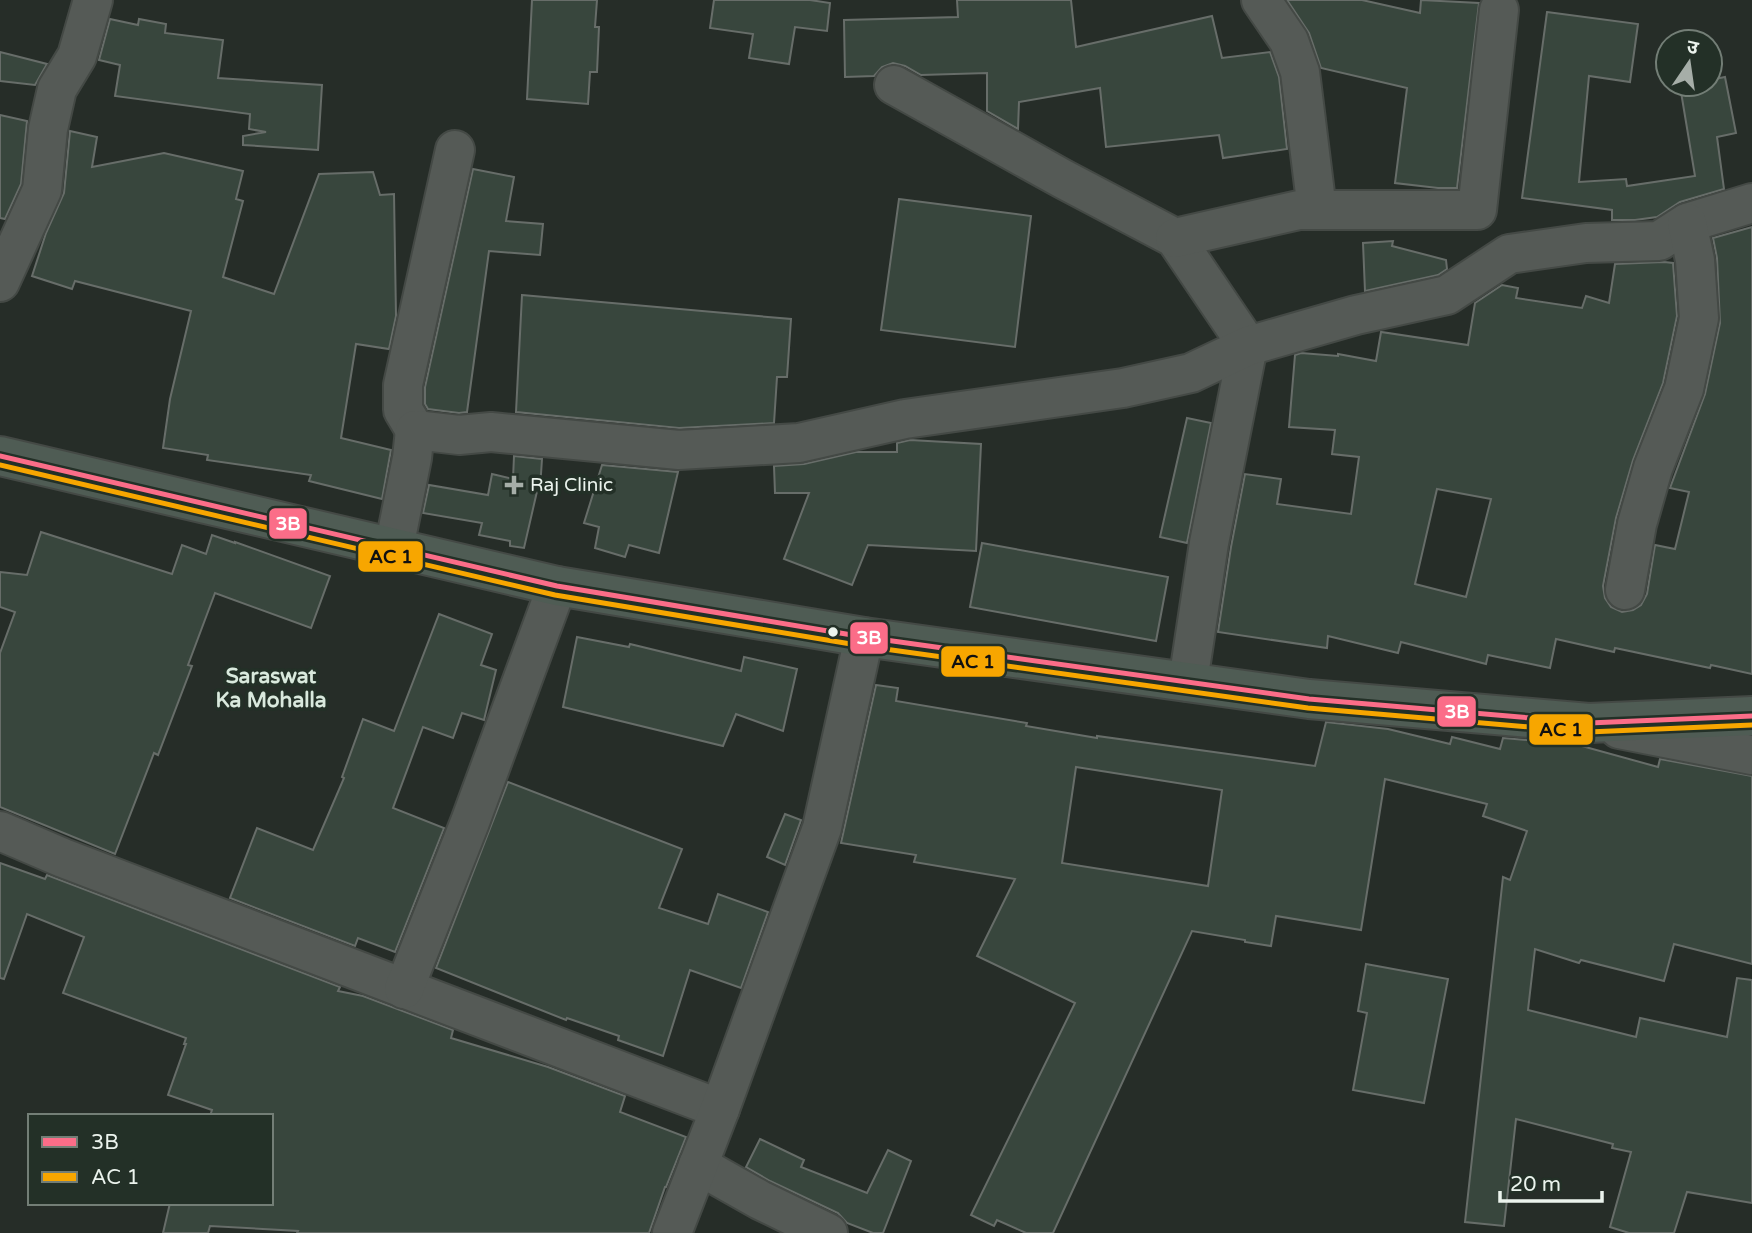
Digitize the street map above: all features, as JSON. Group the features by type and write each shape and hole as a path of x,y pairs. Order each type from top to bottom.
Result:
{"main road":[{"path":"0,456 557,586 864,637 1309,699 1590,723 1752,716"}],"street":[{"path":"1,277 42,190 48,129 57,89 77,56 93,0"},
{"path":"1261,0 1289,41 1300,72 1317,210"},
{"path":"1175,238 1298,210 1477,210 1499,10"},
{"path":"894,85 1175,238 1248,346 1209,543 1188,682"},
{"path":"394,548 415,430 403,410 403,385 455,150"},
{"path":"415,430 459,435 491,432 679,450 799,443 905,419 1134,386 1191,373 1248,346 1356,315 1447,295 1509,254 1587,243 1659,242 1687,223 1752,203"},
{"path":"1625,590 1637,524 1653,468 1684,389 1699,318 1695,260 1687,223"},
{"path":"404,989 465,835 557,586"},
{"path":"672,1233 822,828 864,637"},
{"path":"1590,723 1752,755"},
{"path":"0,831 64,858 720,1109"},
{"path":"698,1165 760,1200 828,1233"}],"building":[{"path":"532,0 597,0 597,72 590,72 588,104 527,99"},
{"path":"714,0 810,0 830,3 827,31 795,27 789,64 749,58 753,34 710,28"},
{"path":"957,0 1071,0 1076,47 1212,16 1222,58 1270,52 1279,77 1287,149 1223,158 1219,135 1106,147 1100,88 1019,102 1018,129 987,111 987,73 921,75 893,63 882,67 874,76 845,77 844,20 958,17"},
{"path":"1287,0 1362,0 1420,13 1421,0 1479,3 1457,188 1395,183 1407,88 1321,68 1309,33"},
{"path":"1547,12 1638,24 1630,82 1589,76 1579,182 1626,179 1627,186 1695,176 1682,98 1724,98 1725,77 1736,133 1717,137 1724,189 1680,202 1657,217 1635,220 1612,220 1612,210 1522,198"},
{"path":"110,19 138,25 139,19 166,24 165,33 223,40 218,78 322,85 318,150 243,145 243,136 266,132 249,129 250,114 115,96 120,65 99,60"},
{"path":"0,52 47,64 35,85 0,81"},
{"path":"0,115 27,121 21,184 5,219 0,218"},
{"path":"70,131 97,137 92,167 164,153 243,171 236,199 243,201 223,277 274,294 319,174 373,172 380,195 394,194 396,316 389,349 356,344 341,438 391,450 382,499 309,481 311,475 207,460 208,455 163,448 170,399 191,311 75,281 72,289 32,276 46,233 64,193"},
{"path":"473,169 514,177 506,221 543,224 540,255 489,251 467,412 459,413 428,409 425,404 425,387"},
{"path":"899,199 1031,216 1015,347 881,330"},
{"path":"1752,227 1752,674 1615,648 1614,652 1556,639 1550,668 1488,655 1486,664 1401,642 1398,653 1328,636 1327,648 1218,632 1245,474 1281,479 1277,504 1351,514 1359,457 1332,454 1335,430 1289,427 1295,355 1338,354 1376,361 1381,332 1468,345 1475,303 1502,285 1518,288 1516,298 1582,308 1586,296 1609,303 1615,264 1664,262 1673,263 1677,316 1663,383 1633,460 1616,518 1603,586 1605,598 1611,607 1622,612 1641,605 1647,594 1655,545 1675,549 1689,492 1670,488 1705,394 1720,323 1717,258 1713,238","holes":["1437,489 1491,499 1466,597 1415,584"]},
{"path":"1393,241 1392,246 1446,260 1447,269 1438,275 1365,291 1363,243"},
{"path":"522,295 791,319 787,377 777,377 774,423 679,428 516,412"},
{"path":"1187,418 1211,423 1187,543 1160,537"},
{"path":"910,440 981,444 976,551 868,545 852,585 784,559 809,493 775,493 774,466 804,464 856,452 897,452 897,443"},
{"path":"514,456 542,459 524,548 510,546 510,541 479,535 482,523 423,513 429,485 488,495 492,474 513,479"},
{"path":"602,465 678,472 659,553 629,545 625,557 595,548 599,527 584,523"},
{"path":"41,532 172,574 182,545 206,554 212,535 330,576 311,628 215,593 188,665 192,666 158,755 154,753 115,854 0,807 0,653 15,612 0,607 0,572 27,575"},
{"path":"982,543 1168,577 1156,641 970,607"},
{"path":"439,614 492,634 481,665 496,670 484,720 462,713 453,738 423,727 393,808 444,828 395,952 358,938 355,946 230,898 257,828 313,850 344,778 342,777 363,719 394,731"},
{"path":"577,637 629,647 630,644 741,671 744,657 797,669 783,731 736,714 723,746 563,707"},
{"path":"876,685 898,688 896,701 1027,723 1026,726 1097,738 1315,766 1326,722 1388,729 1450,744 1452,737 1500,749 1503,738 1548,744 1571,743 1658,767 1660,759 1752,776 1752,964 1674,944 1664,981 1581,960 1579,963 1535,949 1528,1010 1636,1037 1640,1018 1727,1037 1737,978 1752,980 1752,1203 1687,1192 1674,1233 1629,1233 1610,1227 1631,1152 1612,1148 1613,1144 1516,1119 1504,1226 1465,1222 1503,877 1510,880 1527,831 1483,816 1487,804 1385,779 1361,930 1276,916 1271,946 1192,931 1053,1233 1026,1233 997,1220 994,1226 971,1215 1075,1003 977,956 1015,879 914,862 916,855 841,843","holes":["1076,767 1222,790 1208,886 1062,863"]},
{"path":"508,782 682,849 659,908 708,924 718,894 768,912 741,988 690,970 663,1056 618,1040 619,1036 567,1018 566,1020 436,968"},
{"path":"785,814 801,820 785,865 767,857"},
{"path":"0,863 45,879 47,875 340,987 338,991 363,996 453,1030 451,1038 548,1067 625,1096 620,1112 686,1137 649,1233 297,1233 298,1231 210,1226 208,1233 163,1233 170,1205 273,1205 273,1114 211,1114 212,1110 168,1095 186,1038 63,993 84,937 27,914 4,979 0,978"},
{"path":"1366,964 1448,979 1424,1103 1353,1090 1367,1013 1358,1011"},
{"path":"760,1139 804,1160 801,1167 867,1193 888,1150 911,1161 883,1233 873,1233 847,1223 838,1213 746,1167"}],"transit line":[{"name":"3B","path":"0,456 557,586 864,637 1309,699 1589,723 1752,716"},
{"path":"0,465 555,595 863,646 1308,708 1588,732 1752,725"}],"place":[{"name":"Raj Clinic","path":"514,485"}],"district":[{"name":"Saraswat Ka Mohalla","path":"271,688"}]}
